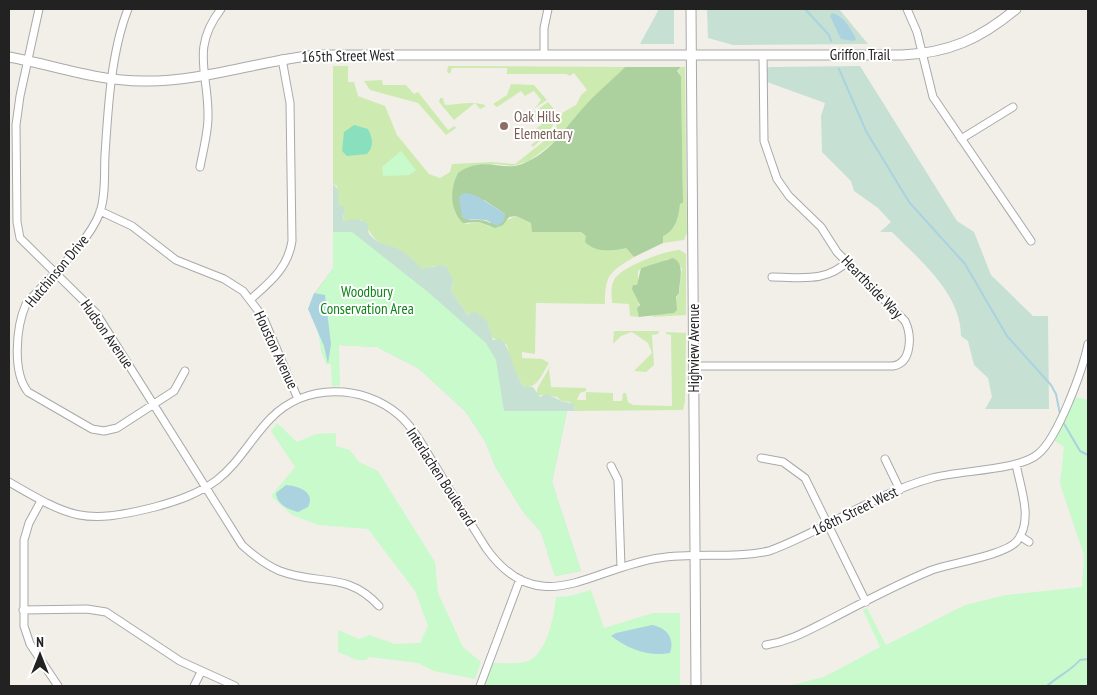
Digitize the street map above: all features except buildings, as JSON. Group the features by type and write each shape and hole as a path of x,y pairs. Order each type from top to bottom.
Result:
{"street":[{"name":"Hudson Avenue","path":"39,9 27,61 16,125 18,231 24,243 55,271 96,313 242,545 256,558 280,571 348,584 361,590 379,606"},
{"name":"Hutchinson Drive","path":"128,9 117,46 104,193 100,212 90,231 26,304 19,330 21,383 28,392 98,430 117,428 174,391 185,371"},
{"path":"200,167 208,120 202,55 210,26 221,9"},
{"path":"544,55 544,28 548,9"},
{"name":"Highview Avenue","path":"691,9 696,686"},
{"path":"907,9 922,54 933,97 1031,241"},
{"name":"Griffon Trail","path":"692,55 922,54 944,50 974,39 1016,9"},
{"name":"165th Street West","path":"9,57 78,74 113,79 161,81 204,77 282,59 332,55 692,55"},
{"name":"Hearthside Way","path":"694,366 899,365 908,354 907,324 848,261 837,252 821,227 789,196 772,168 763,134 763,55"},
{"path":"251,299 281,270 289,254 292,241 290,103 282,59"},
{"path":"961,139 1012,107"},
{"name":"Houston Avenue","path":"100,212 132,226 176,260 224,279 251,299 263,317 298,399"},
{"path":"772,277 823,277 833,274 848,261"},
{"name":"168th Street West","path":"695,554 751,554 769,551 900,490 943,475 1016,464 1037,455 1050,440 1082,368 1088,344"},
{"name":"Interlachen Boulevard","path":"9,482 41,500 72,514 107,518 179,500 205,488 230,468 273,416 298,399 326,392 348,392 370,398 392,409 416,436 492,557 501,566 520,579 544,586 570,586 621,567 656,558 695,554"},
{"path":"761,458 784,462 800,472 809,484 866,602"},
{"path":"885,459 900,490"},
{"path":"766,645 793,639 943,566 1004,550 1014,544 1024,526 1025,513 1016,464"},
{"path":"611,466 618,480 621,567"},
{"path":"41,500 29,523 24,540 24,626 30,644 58,686"},
{"path":"1020,536 1029,542"},
{"path":"480,686 520,579"},
{"path":"23,610 87,609 106,612 160,649 201,672 235,686"},
{"path":"194,686 201,672"}],"green space":[{"path":"659,9 674,9 674,44 640,44"},
{"path":"707,9 839,9 868,44 733,45 708,38"},
{"path":"333,66 348,66 348,82 354,82 358,96 385,106 397,135 429,174 440,178 450,172 452,164 491,162 515,164 553,134 562,113 576,105 581,95 587,90 574,73 570,76 566,74 507,74 507,68 452,68 450,74 447,72 448,66 625,67 584,107 562,136 529,161 512,166 496,164 474,166 453,198 456,214 467,224 479,222 491,227 516,216 531,223 533,232 581,232 604,250 626,248 634,257 619,266 610,275 606,286 605,304 536,303 535,354 522,352 522,358 542,359 549,363 533,385 524,387 512,368 507,345 482,329 451,291 453,285 447,267 433,266 425,270 422,269 401,251 383,246 375,239 361,220 342,221 344,215 339,206 337,186 333,184"},
{"path":"860,66 957,221 974,232 991,275 1033,316 1048,316 1049,409 985,409 992,397 988,378 974,365 968,341 961,336 959,321 947,292 926,266 892,232 880,232 891,222 878,208 854,191 851,181 822,152 821,116 825,103 767,82 767,68 770,67"},
{"path":"625,67 681,67 677,71 681,76 683,203 680,204 678,218 674,227 663,236 663,243 634,257 626,248 599,250 589,246 585,242 586,236 581,232 532,232 531,223 516,216 509,217 503,225 495,228 479,222 463,223 458,218 453,205 452,192 458,173 467,168 484,164 515,166 541,154 588,103","holes":["484,200 505,214 490,223 483,220 465,218 462,216 462,209"]},
{"path":"681,67 685,67 687,233 684,240 663,243 663,236 674,227 678,218 680,204 683,203 681,76 678,71"},
{"path":"382,80 383,85 406,85 414,94 418,92 448,130 455,126 456,128 446,135 418,103 370,90 364,81"},
{"path":"511,84 534,85 547,100 535,108 541,100 534,91 525,96 521,91 497,107 493,104 507,95"},
{"path":"440,98 443,98 445,105 475,103 454,120 439,102"},
{"path":"548,102 557,113 556,119 548,132 533,147 531,145 541,137 536,129 542,124 533,113"},
{"path":"475,103 482,104 486,106 480,109"},
{"path":"354,125 368,129 372,145 367,154 347,156 342,151 344,132"},
{"path":"401,151 416,170 409,175 383,176 382,167"},
{"name":"Woodbury Conservation Area","path":"333,184 338,189 339,206 343,206 345,210 342,221 357,219 367,223 369,232 374,239 400,250 422,269 441,265 447,267 453,281 451,291 468,315 475,311 487,321 493,340 501,339 505,344 517,375 524,387 533,387 540,397 547,394 561,401 574,404 575,411 567,411 552,482 581,571 555,576 541,532 524,513 496,468 485,441 465,411 418,368 377,347 339,345 339,357 320,293 315,293 333,268"},
{"name":"Woodbury Conservation Area","path":"333,232 352,232 428,292 486,343 496,360 504,411 567,411 552,482 581,571 555,576 541,532 524,513 496,468 485,441 465,411 418,368 377,347 339,345 340,386 332,386 331,364 326,364 321,351 313,297 333,268"},
{"path":"680,250 686,254 686,315 652,317 655,314 669,314 679,293 682,268 667,259 663,262 641,268 638,272 639,317 630,316 629,304 612,303 612,286 618,275 644,260"},
{"path":"673,258 681,269 679,293 676,297 677,310 674,313 639,317 637,308 640,305 632,289 633,285 637,285 641,268"},
{"path":"614,331 659,331 658,334 652,335 654,365 646,372 634,371 652,353 648,343 632,332 621,336 613,344"},
{"path":"666,332 686,333 685,401 683,410 575,411 575,407 570,402 561,401 557,397 537,395 537,389 552,363 549,369 551,387 586,388 586,391 580,393 577,400 586,400 586,392 613,393 613,401 622,401 623,393 626,393 628,402 633,405 672,406 671,335 666,334"},
{"path":"1075,397 1088,400 1088,686 787,686 824,677 880,647 863,610 867,608 886,645 965,605 1006,595 1082,587 1084,555 1060,484 1064,447 1055,441"},
{"path":"277,423 297,442 316,434 336,433 336,446 350,450 359,462 378,471 435,562 438,593 463,647 481,662 475,679 434,671 418,663 369,657 366,660 357,660 338,652 338,630 359,639 369,635 395,644 420,643 428,626 415,591 368,529 318,525 292,515 271,496 295,467 271,431"},
{"path":"591,590 604,628 653,613 680,613 680,686 484,686 493,663 525,662 533,659 539,652 548,635 556,597 570,596"}],"water":[{"path":"832,13 840,16 846,23 856,39 854,41 841,39 830,16"},
{"path":"467,193 477,196 505,214 504,221 497,226 486,220 465,219 462,216 459,197"},
{"path":"314,293 325,295 331,344 328,364 324,346 308,309"},
{"path":"286,485 300,488 308,494 310,502 308,507 298,512 287,508 278,501 276,493"},
{"path":"652,625 666,631 668,634 671,643 670,653 654,654 639,651 624,645 611,636 616,633"}],"waterway":[{"path":"805,9 829,35 831,41"},
{"path":"839,69 866,131 909,202 965,264 1007,336 1051,385 1056,394 1060,414"},
{"path":"1063,422 1080,451 1088,455"},
{"path":"1047,686 1080,660 1088,659"}],"place":[{"name":"Oak Hills Elementary","path":"504,126"}]}
